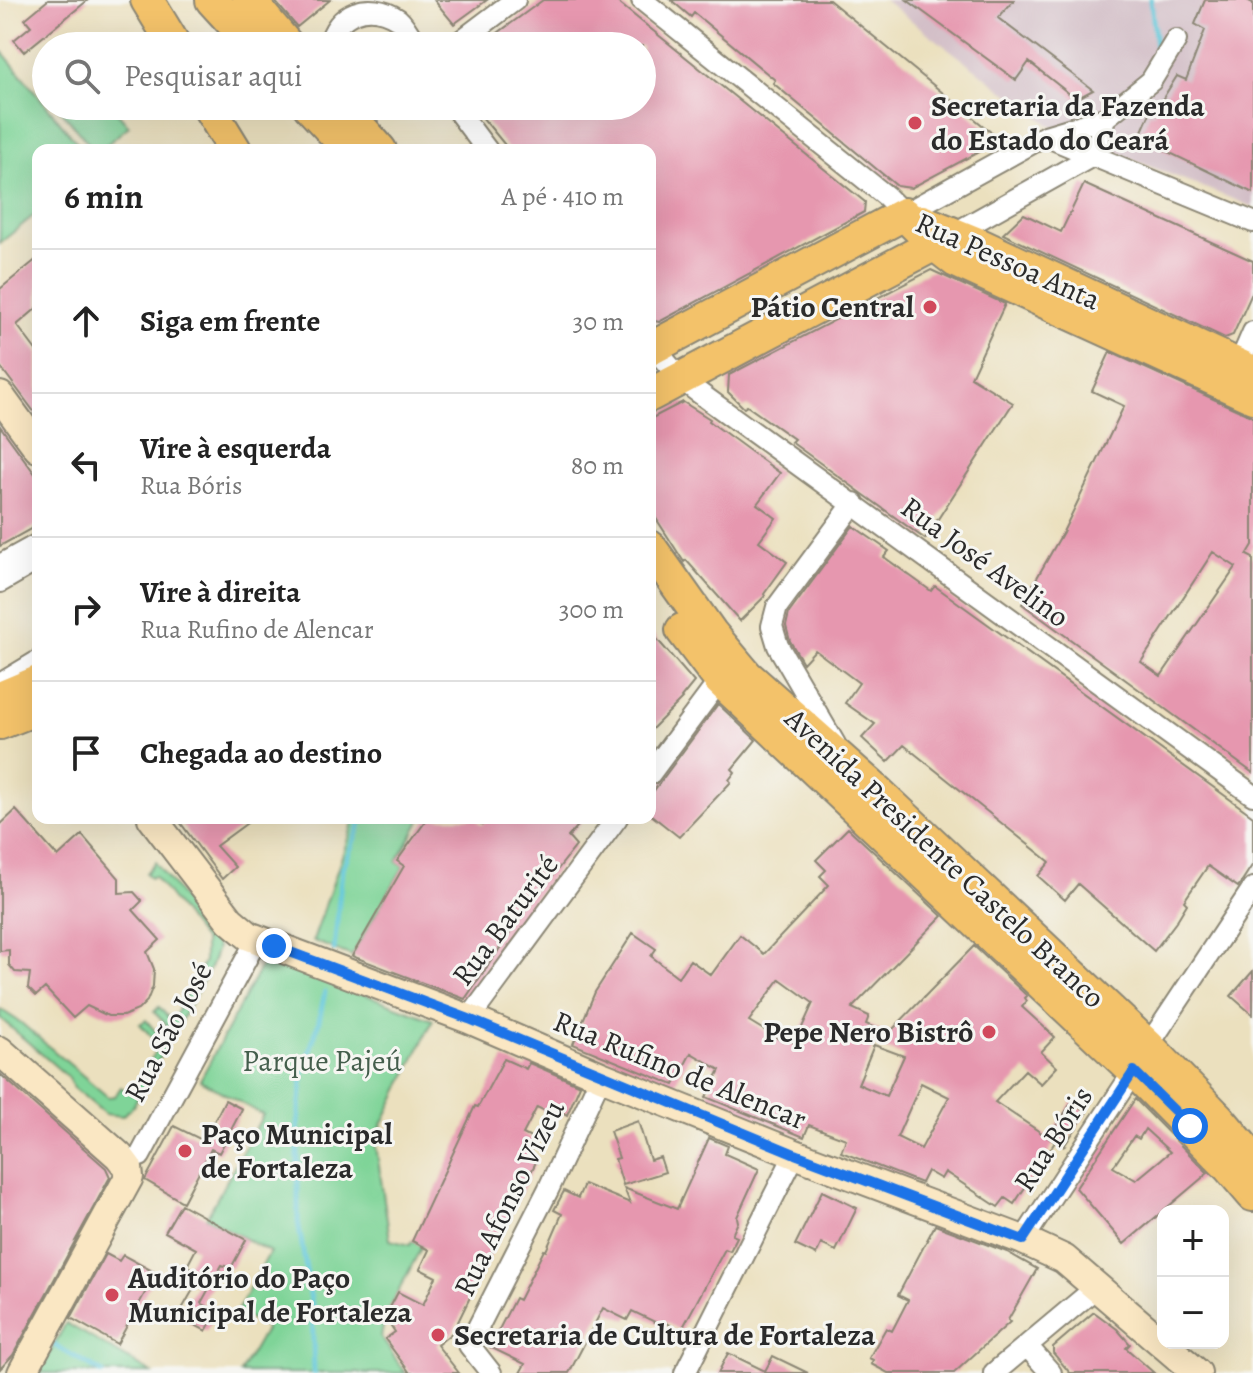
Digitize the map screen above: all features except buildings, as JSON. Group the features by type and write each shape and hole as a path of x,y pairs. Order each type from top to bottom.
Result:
{"main road":[{"path":"147,0 166,32"},
{"path":"212,0 241,32"},
{"path":"249,0 276,32"},
{"path":"217,120 231,144"},
{"path":"322,120 344,144"},
{"path":"353,120 375,144"},
{"path":"656,343 904,214"},
{"name":"Rua Pessoa Anta","path":"904,214 944,239 956,261 1244,380"},
{"path":"656,392 944,239"},
{"name":"Avenida Presidente Castelo Branco","path":"656,558 703,640 720,680 1141,1059 1219,1119 1253,1159"},
{"name":"Avenida Presidente Castelo Branco","path":"656,591 703,640 849,768 1141,1059 1253,1195"},
{"path":"0,698 32,685"},
{"path":"0,723 32,710"}],"street":[{"path":"473,32 515,0"},
{"path":"642,0 886,196 904,214 1045,136 1105,118 1151,81 1176,40"},
{"path":"332,32 340,18 368,8 385,11 396,18 406,32"},
{"path":"944,239 1094,155 1105,118"},
{"path":"464,120 482,144"},
{"path":"1045,136 1253,222"},
{"path":"1244,380 1253,332"},
{"name":"Rua José Avelino","path":"656,352 681,379 1253,795"},
{"path":"0,396 32,440"},
{"path":"849,768 778,646 772,626 777,607 854,503"},
{"path":"0,565 32,547"},
{"path":"0,582 32,563"},
{"path":"0,684 32,665"},
{"path":"656,766 720,680"},
{"name":"Rua Rufino de Alencar","path":"157,824 230,920 257,939 469,1019 795,1154 1023,1240 1064,1259 1197,1373"},
{"name":"Rua Baturité","path":"469,1019 613,824"},
{"name":"Rua Bóris","path":"1023,1240 1253,888"},
{"name":"Rua São José","path":"129,1156 257,939"},
{"path":"0,1051 129,1156 129,1177 22,1373"},
{"name":"Rua Afonso Vizeu","path":"491,1373 469,1345 548,1190 601,1076"},
{"path":"685,1373 795,1154"},
{"path":"994,1373 1098,1286"},
{"path":"1027,1346 1051,1373"}],"shaded area":[{"path":"884,0 1253,0 1253,207 1055,129"}],"green space":[{"path":"0,49 32,88 32,120 58,120 78,144 32,144 32,217 0,243"},
{"path":"69,120 124,120 129,126 107,144 89,144"},
{"name":"Parque Pajeú","path":"353,824 419,824 397,861 404,866 352,956 313,941"},
{"path":"155,862 217,948 211,966 174,1033 154,1012 159,1007 172,1021 204,962 204,941 154,876 150,878 146,873"},
{"name":"Parque Pajeú","path":"266,957 433,1020 375,1139 390,1240 410,1245 412,1241 422,1246 385,1317 381,1337 405,1373 240,1373 266,1328 237,1311 270,1252 206,1218 263,1115 200,1080"},
{"path":"0,1009 20,1022 108,1097 115,1096 121,1087 132,1094 159,1045 140,1024 146,1020 167,1045 133,1106 122,1116 105,1114 0,1018"},
{"path":"66,1323 152,1373 39,1373"}],"waterway":[{"path":"1151,0 1157,56"},
{"path":"334,950 342,870 361,824"},
{"path":"314,1373 312,1306 298,1221 298,1121 303,1072 325,992"},
{"path":"54,1345 103,1373"}],"place":[{"name":"Secretaria da Fazenda do Estado do Ceará","path":"915,123"},
{"name":"Pátio Central","path":"930,307"},
{"name":"Pepe Nero Bistrô","path":"989,1032"},
{"name":"Paço Municipal de Fortaleza","path":"185,1151"},
{"name":"Auditório do Paço Municipal de Fortaleza","path":"112,1295"},
{"name":"Secretaria de Cultura de Fortaleza","path":"438,1335"}],"route":[{"path":"274,946 469,1019 795,1154 1023,1240 1134,1071 1190,1126"}]}
